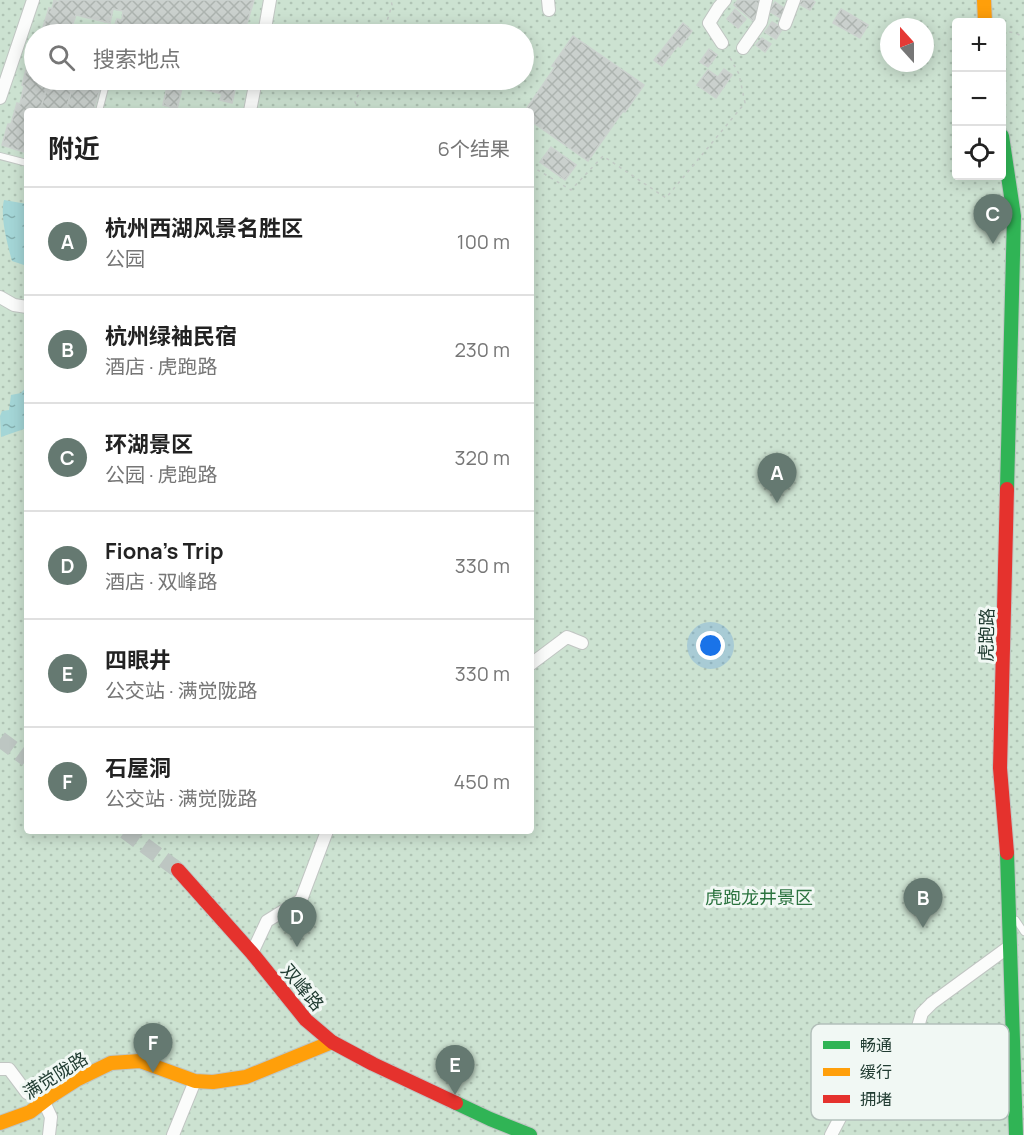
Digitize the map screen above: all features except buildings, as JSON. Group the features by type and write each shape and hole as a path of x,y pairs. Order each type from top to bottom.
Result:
{"main road":[{"path":"984,0 985,18"},
{"name":"虎跑路","path":"1006,163 1014,216 1000,768 1008,866 1016,1135"},
{"name":"双峰路","path":"178,870 252,953 306,1020 332,1042"},
{"path":"332,1042 373,1064 490,1119 530,1135"},
{"name":"满觉陇路","path":"0,1124 30,1112 76,1080 111,1063 140,1061 195,1081 213,1082 246,1077 332,1042"}],"street":[{"path":"25,24 33,0"},
{"path":"266,24 270,0"},
{"path":"722,43 709,24 725,0"},
{"path":"742,48 761,22 766,0"},
{"path":"785,24 794,0"},
{"path":"0,98 24,27"},
{"path":"251,108 254,90"},
{"path":"0,297 14,305 24,307"},
{"path":"534,662 567,637 582,643"},
{"path":"252,953 267,921 301,900 326,834"},
{"path":"919,1024 922,1013 932,1004 1010,946"},
{"path":"0,1069 9,1068 27,1093 44,1101 51,1118 49,1135"},
{"path":"173,1135 195,1081"},
{"path":"831,1135 838,1120"}],"lane":[{"path":"100,108 104,90"},
{"path":"0,156 24,162"},
{"path":"1009,910 1024,932"}],"path":[{"path":"385,24 392,5 391,0"},
{"path":"1006,32 1024,37"},
{"path":"534,168 571,190 603,156 666,198 745,103 739,74 722,43"},
{"path":"358,108 355,102 360,90"}],"green space":[{"name":"虎跑龙井景区","path":"0,0 1024,0 1024,1135 0,1135"}],"water":[{"path":"4,200 24,203 24,265 12,261 3,222"},
{"path":"24,390 24,429 1,437 0,416 2,411 9,410 11,395 21,393"}],"tunnel":[{"path":"0,739 24,757"},
{"path":"129,834 178,870"}],"traffic: fast":[{"path":"1006,163 1014,216 1007,489"},
{"path":"1007,853 1016,1135"},
{"path":"456,1103 530,1135"}],"traffic: slow":[{"path":"984,0 985,18"},
{"path":"0,1123 30,1112 76,1080 111,1063 140,1061 195,1081 213,1082 246,1077 332,1042"}],"traffic: jam":[{"path":"1007,489 1000,768 1007,853"},
{"path":"178,870 252,953 306,1020 332,1042 456,1103"}],"place":[{"name":"环湖景区","path":"993,244"},
{"name":"杭州西湖风景名胜区","path":"777,503"},
{"name":"杭州绿袖民宿","path":"923,928"},
{"name":"Fiona's Trip","path":"297,947"},
{"name":"石屋洞","path":"153,1073"},
{"name":"四眼井","path":"455,1095"}]}
